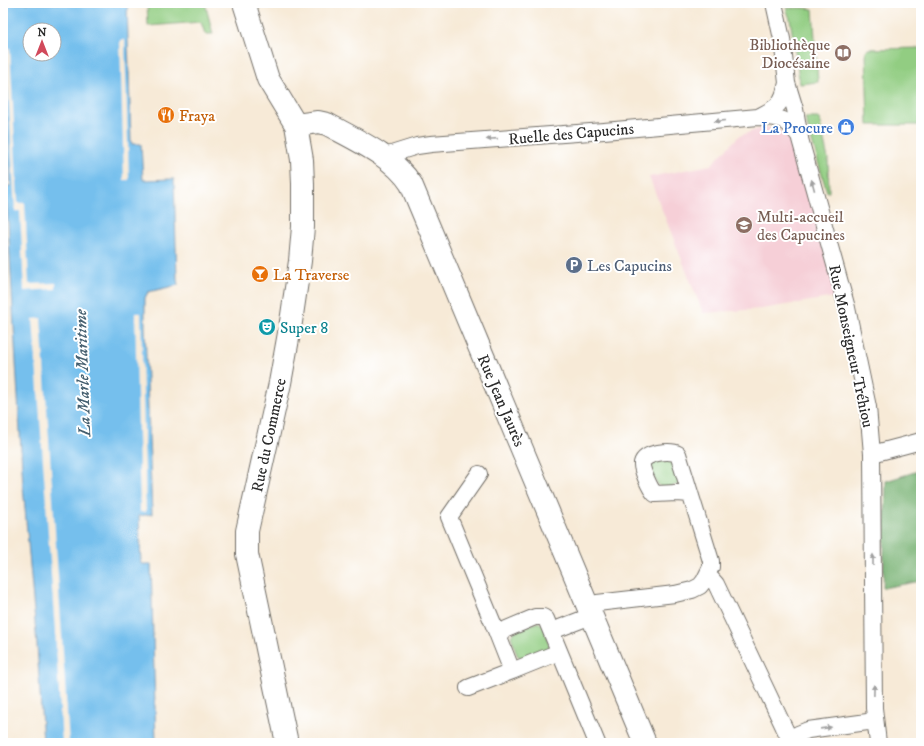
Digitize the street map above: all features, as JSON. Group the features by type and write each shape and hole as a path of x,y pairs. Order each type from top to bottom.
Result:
{"main road":[{"path":"244,3 268,79 296,125"},
{"name":"Rue Jean Jaurès","path":"296,125 318,122 327,124 385,156 402,171 416,194 645,743"},
{"name":"Rue du Commerce","path":"287,743 246,546 247,531 280,383 300,261 303,227 303,184 302,160 296,125"}],"street":[{"name":"Rue Monseigneur Tréhiou","path":"774,3 782,39 787,83 793,102 800,139 847,308 868,407 872,454 874,708 878,743"},
{"name":"Ruelle des Capucins","path":"758,117 772,110 780,103 787,83"},
{"name":"Ruelle des Capucins","path":"385,156 417,146 431,144 604,131 758,117 775,117 784,120 791,125 800,139"},
{"path":"872,454 921,441"},
{"path":"479,474 449,517 512,671"},
{"path":"552,631 589,611 684,592 700,586 708,575 711,561 690,494"},
{"path":"708,575 716,584 790,742 798,734 808,730 875,721"},
{"path":"497,633 535,617 540,616 546,619 597,743"},
{"path":"468,688 559,652"}],"shaded area":[{"name":"Multi-accueil des Capucines","path":"764,127 777,129 788,137 837,274 835,297 761,309 703,313 649,177 711,165 739,136"}],"green space":[{"path":"147,3 205,3 213,34 205,34 201,22 148,26"},
{"path":"786,8 813,9 818,82 800,84 790,19"},
{"path":"921,48 921,125 868,125 866,52 868,49"},
{"path":"805,118 819,118 828,159 829,192 827,192"},
{"path":"673,459 680,482 677,485 662,488 652,475 653,464 655,461"},
{"path":"921,470 921,581 883,588 886,481"},
{"path":"538,622 544,626 550,648 522,659 517,655 511,636 515,631"}],"water":[{"name":"La Marle Maritime","path":"3,3 127,3 131,141 132,144 141,144 143,180 174,179 178,285 148,292 145,298 152,514 139,516 141,564 151,564 156,743 43,743 37,645 23,486 6,186 11,186 3,59"}],"pier":[{"path":"120,40 125,40 129,180 124,180"},
{"path":"10,48 18,203 25,203 29,284 56,283 56,289 24,291 20,211 15,211 6,49"},
{"path":"135,313 141,313 146,512 140,512"},
{"path":"41,318 69,743 62,743 33,319"}],"place":[{"name":"Bibliothèque Diocésaine","path":"843,53"},
{"name":"Fraya","path":"166,115"},
{"name":"La Procure","path":"846,127"},
{"name":"Multi-accueil des Capucines","path":"744,225"},
{"name":"Les Capucins","path":"574,265"},
{"name":"La Traverse","path":"260,274"},
{"name":"Super 8","path":"267,327"}]}
